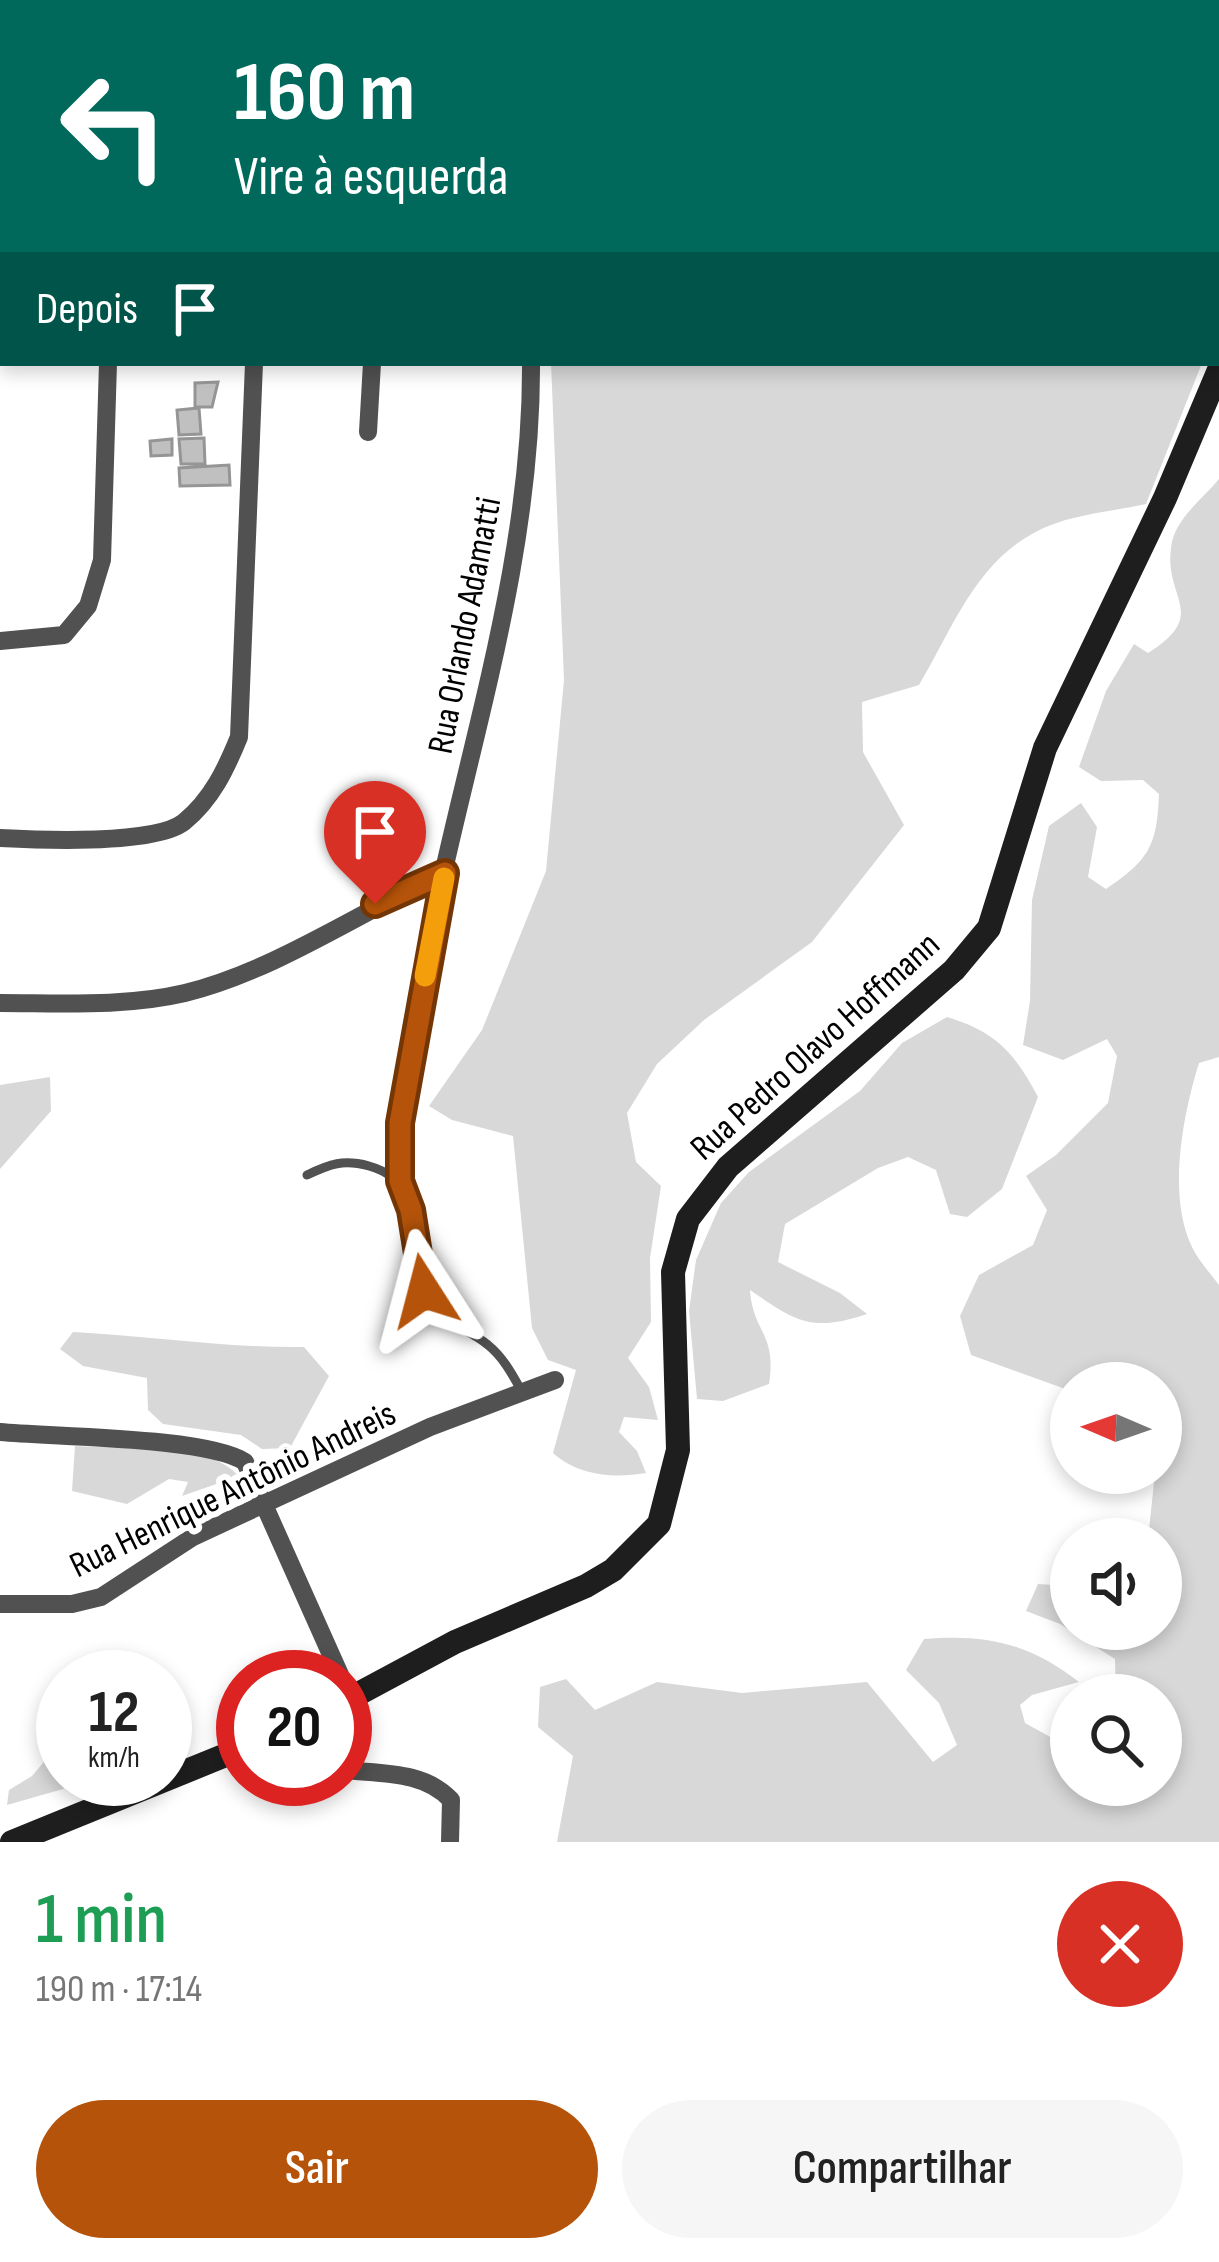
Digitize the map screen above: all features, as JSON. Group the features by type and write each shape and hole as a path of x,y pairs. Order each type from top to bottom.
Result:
{"street":[{"path":"0,641 64,634 88,606 102,560 108,366"},
{"path":"0,838 112,839 181,825 222,780 239,737 254,366"},
{"path":"368,432 372,366"},
{"name":"Rua Orlando Adamatti","path":"400,1181 407,1067 523,502 530,366"},
{"name":"Rua Pedro Olavo Hoffmann","path":"372,1679 586,1586 613,1570 659,1524 678,1450 673,1272 688,1219 728,1167 954,970 989,928 1045,748 1165,498 1219,370"},
{"path":"0,1003 180,994 301,946 445,873"},
{"name":"Rua Henrique Antônio Andreis","path":"0,1604 72,1604 101,1598 193,1537 266,1508 430,1426 555,1380"},
{"path":"0,1432 219,1449 245,1462 327,1650"},
{"path":"12,1842 216,1762"},
{"path":"372,1773 438,1786 451,1801 450,1842"}],"lane":[{"path":"307,1174 346,1162 382,1170 400,1181"},
{"name":"Rua Orlando Adamatti","path":"400,1181 411,1210 424,1291 434,1310 488,1345 521,1390"}],"shaded area":[{"path":"551,366 1201,366 1146,504 1070,519 1022,540 970,595 919,685 862,702 863,752 904,825 812,942 704,1020 657,1064 627,1113 636,1162 661,1186 650,1258 651,1322 628,1358 649,1387 658,1420 624,1417 619,1432 637,1451 646,1473 634,1475 584,1471 553,1453 576,1370 548,1360 532,1328 513,1136 452,1120 429,1106 482,1030 546,871 564,680"},
{"path":"1219,479 1219,1057 1199,1063 1183,1130 1179,1180 1184,1227 1219,1285 1219,1842 557,1842 573,1756 538,1727 540,1687 566,1679 595,1710 657,1682 742,1693 867,1682 933,1762 957,1745 939,1703 906,1670 924,1639 967,1638 1006,1644 1068,1674 1050,1674 1050,1690 1020,1705 1025,1723 1050,1737 1050,1806 1182,1806 1182,1674 1115,1674 1115,1659 1101,1650 1182,1650 1182,1518 1150,1518 1153,1494 1182,1494 1182,1362 1050,1362 1050,1383 971,1355 960,1316 979,1275 1033,1245 1047,1210 1026,1176 1056,1155 1108,1103 1117,1056 1107,1039 1063,1060 1023,1045 1030,1001 1032,900 1049,826 1081,803 1097,827 1088,877 1106,889 1141,860 1153,839 1159,794 1143,780 1101,781 1079,767 1106,691 1134,644 1148,653 1177,627 1181,616 1171,548 1183,519"},
{"path":"947,1017 1002,1046 1038,1097 1002,1189 967,1217 950,1214 936,1170 908,1157 878,1168 785,1224 778,1262 840,1293 867,1314 831,1323 804,1321 750,1290 770,1354 769,1384 723,1401 697,1399 689,1311 696,1260 721,1203 749,1172 860,1091 902,1043"},
{"path":"50,1077 51,1111 0,1169 0,1085"},
{"path":"73,1332 304,1347 329,1376 290,1448 262,1449 241,1435 163,1424 148,1410 147,1378 83,1366 60,1349"},
{"path":"75,1446 191,1453 213,1459 243,1482 225,1481 182,1496 188,1482 169,1479 127,1504 72,1491"},
{"path":"1038,1584 1050,1585 1050,1620 1026,1611"},
{"path":"36,1771 36,1797 7,1805 9,1790"}],"building":[{"path":"218,382 212,407 195,407 195,383"},
{"path":"199,408 201,434 179,435 177,410"},
{"path":"204,438 205,464 181,464 179,439"},
{"path":"172,439 172,455 151,456 150,441"},
{"path":"229,465 230,485 180,486 179,468"}],"slow traffic":[{"path":"425,976 444,878"}],"route":[{"path":"375,904 445,873 400,1123 400,1181 411,1210 424,1291"}]}
